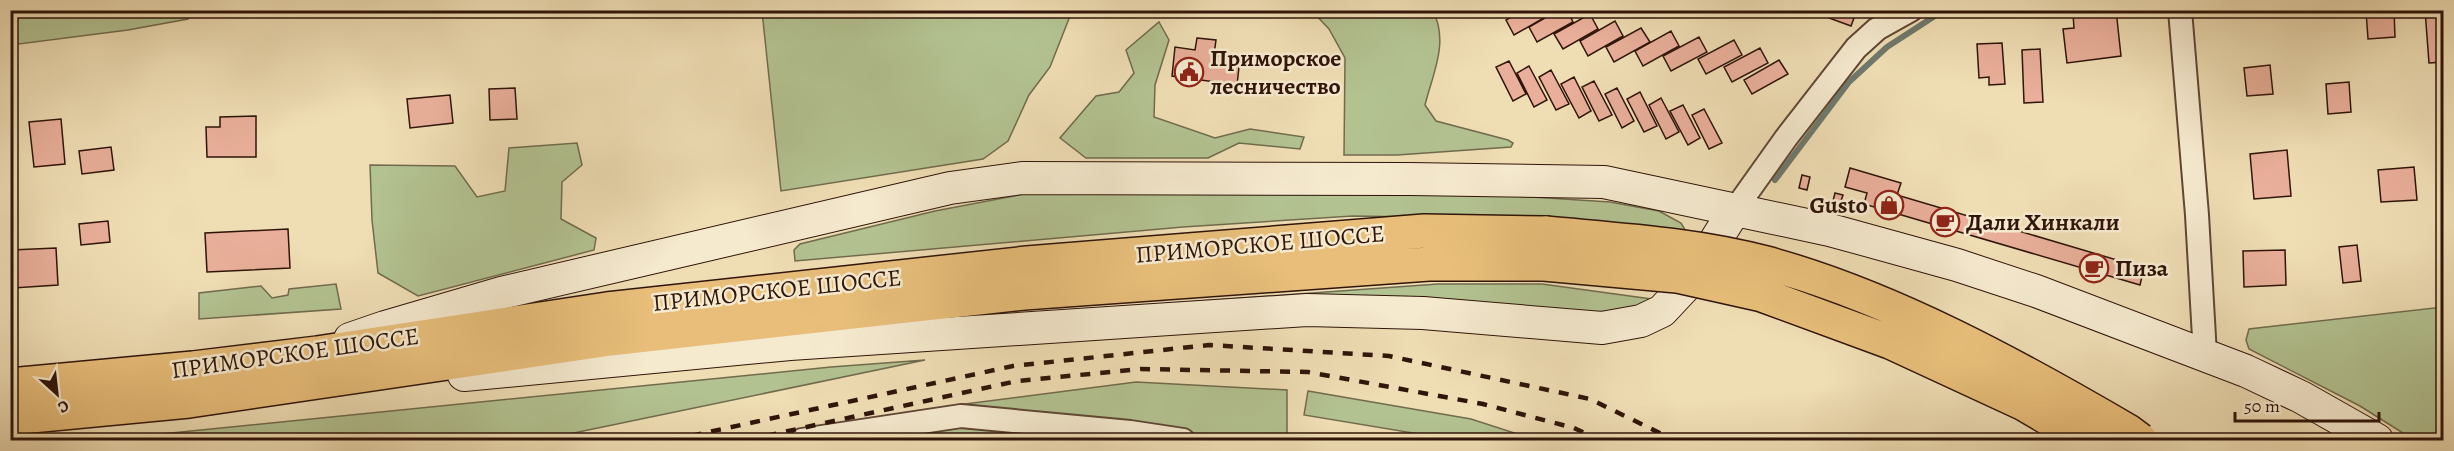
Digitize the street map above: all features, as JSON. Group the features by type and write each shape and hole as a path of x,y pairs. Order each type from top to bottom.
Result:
{"main road":[{"name":"ПРИМОРСКОЕ ШОССЕ","path":"10,385 193,368 317,353 607,309 1027,263 1424,231 1545,249"},
{"path":"1545,249 1688,248 1766,263 1846,290 1920,321 2040,380 2127,430 2140,441"},
{"name":"ПРИМОРСКОЕ ШОССЕ","path":"10,418 189,401 610,339 1024,294 1429,264 1545,249"},
{"path":"1545,249 1762,296 1890,342 2024,404 2085,441"}],"street":[{"path":"189,401 790,344 1307,310 1424,313 1602,328 1641,321 1662,310 1691,280 1734,211 1875,20 1911,10"},
{"path":"2180,10 2200,259 2205,355"},
{"path":"317,353 385,327 501,293 950,188 1022,178 1410,178 1604,182 1830,230 1957,265 2036,291 2205,355 2283,388 2337,430 2377,441"},
{"path":"802,441 961,416 1131,432 1183,441"}],"green space":[{"path":"762,10 1072,11 1050,67 1029,95 1008,141 983,159 781,191"},
{"path":"10,11 192,11 188,19 128,30 11,45"},
{"path":"1312,11 1433,11 1438,23 1440,46 1425,105 1436,121 1508,140 1513,143 1511,147 1397,155 1344,155 1345,58 1329,29"},
{"path":"1159,22 1169,40 1155,85 1154,117 1215,138 1250,129 1304,137 1300,149 1239,143 1208,158 1086,158 1060,138 1096,96 1119,92 1134,73 1126,50"},
{"path":"577,143 582,165 562,182 561,219 596,238 594,250 418,296 378,273 372,220 370,165 455,166 477,197 505,191 509,148"},
{"path":"1024,194 1484,194 1610,202 1659,211 1681,223 1689,236 1547,219 1353,216 1183,227 795,261 794,250 800,244 935,211"},
{"path":"336,284 341,309 199,319 199,293 261,286 272,298 288,295 289,289"},
{"path":"1438,284 1542,284 1659,300 1637,315 817,328"},
{"path":"2443,307 2443,440 2414,440 2360,406 2249,349 2246,340 2249,329"},
{"path":"925,360 540,440 101,440 831,367"},
{"path":"1136,382 1287,390 1287,438 1267,441 1225,441 1102,420 957,405"},
{"path":"1308,391 1471,419 1536,440 1455,440 1304,415"},
{"path":"955,423 1062,440 882,440"}],"building":[{"path":"1523,10 1547,10 1549,15 1514,35 1506,20"},
{"path":"1559,10 1567,10 1573,22 1537,42 1529,27"},
{"path":"1823,10 1857,10 1851,26 1821,15"},
{"path":"2116,10 2121,56 2067,63 2063,29 2074,28 2073,14"},
{"path":"2290,10 2346,10 2347,13 2290,15"},
{"path":"2394,10 2395,37 2368,39 2366,11"},
{"path":"2425,10 2444,10 2444,62 2429,63"},
{"path":"1590,14 1598,29 1563,49 1554,34"},
{"path":"1615,21 1623,36 1588,56 1580,41"},
{"path":"1641,28 1650,42 1614,62 1606,47"},
{"path":"1671,31 1679,46 1643,66 1635,51"},
{"path":"1699,37 1707,52 1671,71 1663,56"},
{"path":"1197,38 1216,40 1214,55 1240,58 1237,85 1172,76 1175,47 1195,50"},
{"path":"1734,40 1742,55 1706,74 1698,59"},
{"path":"2002,43 2005,84 1989,85 1989,77 1979,78 1977,44"},
{"path":"1760,48 1768,63 1732,82 1724,67"},
{"path":"2040,49 2043,102 2024,103 2022,50"},
{"path":"1779,60 1788,74 1752,94 1744,80"},
{"path":"1509,61 1526,94 1513,101 1496,67"},
{"path":"2270,65 2273,94 2247,96 2244,68"},
{"path":"1529,66 1547,100 1534,107 1517,73"},
{"path":"1551,70 1569,104 1556,110 1539,77"},
{"path":"1574,77 1591,111 1579,118 1561,84"},
{"path":"1594,81 1612,115 1599,121 1582,87"},
{"path":"2349,82 2351,112 2328,114 2326,84"},
{"path":"515,88 517,119 490,120 489,89"},
{"path":"1617,88 1634,121 1622,128 1605,94"},
{"path":"1640,92 1657,126 1644,132 1627,99"},
{"path":"450,95 453,123 410,128 407,99"},
{"path":"1661,98 1679,132 1666,139 1649,105"},
{"path":"1683,105 1700,138 1688,145 1670,111"},
{"path":"1704,109 1722,143 1709,149 1692,115"},
{"path":"256,116 256,157 207,157 206,127 220,127 220,117"},
{"path":"61,119 65,164 34,167 29,122"},
{"path":"111,147 114,170 82,174 79,151"},
{"path":"2287,150 2291,196 2254,199 2250,154"},
{"path":"2414,167 2417,200 2381,202 2378,170"},
{"path":"1850,168 1901,183 1897,195 2144,268 2140,285 1864,204 1867,193 1845,187"},
{"path":"1802,175 1810,177 1807,190 1799,188"},
{"path":"1835,193 1843,195 1839,207 1832,205"},
{"path":"108,221 110,242 81,245 79,224"},
{"path":"288,229 290,268 207,272 205,233"},
{"path":"2357,245 2361,281 2343,283 2339,247"},
{"path":"56,248 58,285 13,288 11,250"},
{"path":"2285,250 2286,285 2244,287 2243,251"}],"waterway":[{"path":"1775,180 1849,82 1887,47 1944,10"}],"railway":[{"path":"672,440 1013,366 1209,345 1389,356 1590,399 1674,440"},
{"path":"747,440 1017,381 1141,369 1308,372 1483,404 1574,428 1600,440"}],"place":[{"name":"Приморское лесничество","path":"1189,72"},
{"name":"Gusto","path":"1889,205"},
{"name":"Дали Хинкали","path":"1945,222"},
{"name":"Пиза","path":"2094,268"}]}
